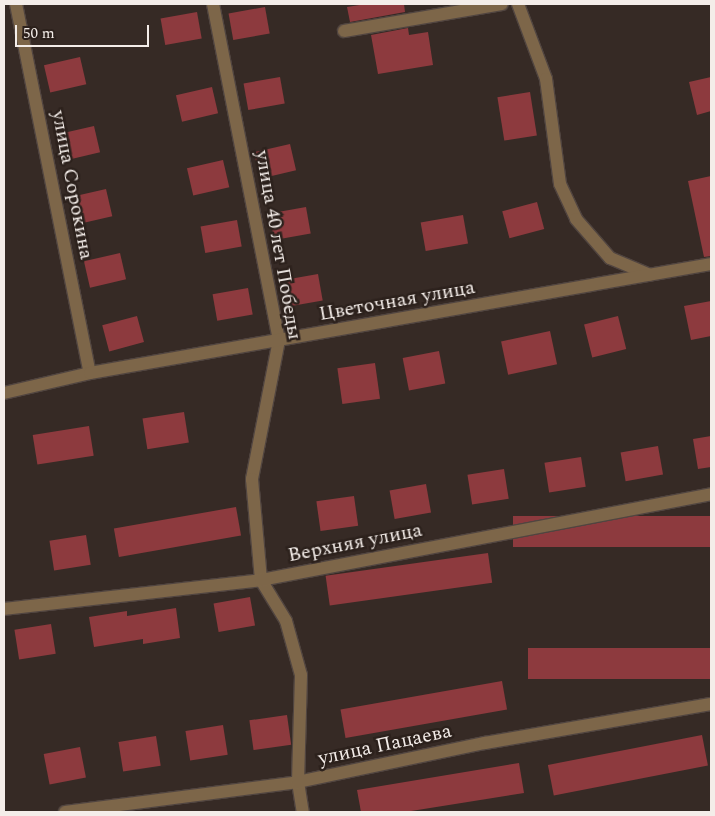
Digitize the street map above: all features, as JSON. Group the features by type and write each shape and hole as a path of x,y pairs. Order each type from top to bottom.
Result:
{"street":[{"name":"улица Сорокина","path":"16,4 90,373"},
{"name":"улица 40 лет Победы","path":"213,4 279,340 252,480 261,580 286,621 301,675 298,782 303,812"},
{"path":"344,31 502,4"},
{"path":"518,4 546,79 560,184 576,219 610,258 650,275"},
{"name":"Цветочная улица","path":"4,393 90,373 711,264"},
{"name":"Верхняя улица","path":"4,610 261,580 711,494"},
{"name":"улица Пацаева","path":"65,812 298,782 485,743 711,704"}],"building":[{"path":"366,4 404,4 405,12 350,22 347,7"},
{"path":"265,7 270,34 233,40 229,13"},
{"path":"197,12 202,39 165,45 161,18"},
{"path":"408,28 409,35 428,32 433,65 378,74 371,35"},
{"path":"80,57 86,84 50,93 44,65"},
{"path":"280,77 285,104 248,110 244,83"},
{"path":"711,77 711,111 697,115 689,82"},
{"path":"212,87 218,113 182,122 176,95"},
{"path":"530,92 537,135 504,141 497,97"},
{"path":"94,126 100,152 64,161 58,134"},
{"path":"290,144 296,170 260,179 254,152"},
{"path":"223,160 229,187 193,196 187,168"},
{"path":"711,176 711,256 704,257 688,181"},
{"path":"106,189 112,216 76,225 70,197"},
{"path":"537,202 544,229 509,238 502,211"},
{"path":"306,207 311,234 274,240 270,213"},
{"path":"463,215 468,244 426,251 421,222"},
{"path":"237,220 242,247 205,253 201,226"},
{"path":"120,253 126,279 90,288 84,261"},
{"path":"318,274 323,301 287,307 283,280"},
{"path":"248,288 253,315 217,321 213,294"},
{"path":"711,301 711,336 691,340 684,306"},
{"path":"137,316 144,342 109,351 102,325"},
{"path":"618,316 626,349 592,357 584,324"},
{"path":"550,331 557,364 508,375 501,341"},
{"path":"439,351 445,383 409,390 403,358"},
{"path":"375,363 380,399 342,404 337,368"},
{"path":"184,412 189,443 147,449 143,419"},
{"path":"89,426 94,456 37,465 33,435"},
{"path":"711,436 711,467 698,469 693,439"},
{"path":"658,446 663,475 626,481 621,453"},
{"path":"581,457 586,487 549,492 544,463"},
{"path":"504,469 509,499 472,504 467,475"},
{"path":"426,484 431,513 395,519 390,490"},
{"path":"354,496 358,526 321,531 316,501"},
{"path":"236,507 241,536 119,557 114,529"},
{"path":"513,516 711,516 711,547 513,547"},
{"path":"86,535 91,565 54,570 49,541"},
{"path":"488,553 492,583 330,606 326,576"},
{"path":"250,597 255,626 219,632 214,603"},
{"path":"176,608 180,638 143,644 143,639 94,647 89,617 127,611 127,616"},
{"path":"51,624 56,654 19,659 14,630"},
{"path":"528,648 711,648 711,679 528,679"},
{"path":"502,681 507,710 346,738 340,709"},
{"path":"287,715 291,745 254,750 249,720"},
{"path":"223,725 228,755 190,761 185,731"},
{"path":"702,735 708,765 554,795 548,765"},
{"path":"156,736 161,766 123,772 118,742"},
{"path":"80,747 86,777 50,784 44,754"},
{"path":"519,763 524,793 405,812 361,812 357,790"}]}
